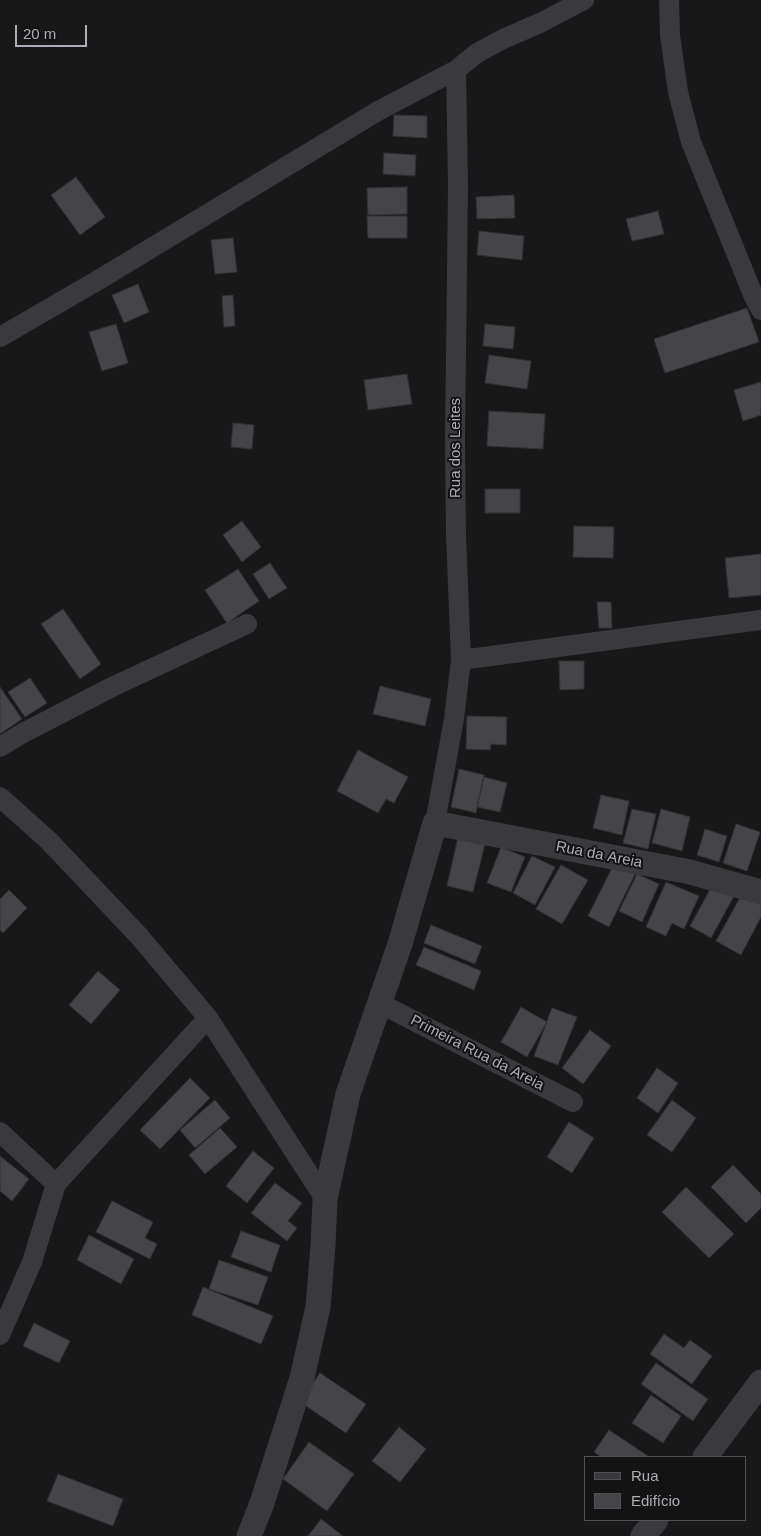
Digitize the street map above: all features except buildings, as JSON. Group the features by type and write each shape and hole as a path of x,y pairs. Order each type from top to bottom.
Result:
{"street":[{"path":"0,337 109,274 378,111 456,70 477,54 503,39 540,23 584,0"},
{"path":"669,0 670,35 678,92 691,142 761,310"},
{"name":"Rua dos Leites","path":"435,824 454,719 461,660 456,535 455,439 458,185 456,70"},
{"path":"461,660 761,620"},
{"path":"0,747 112,687 248,624"},
{"path":"0,797 49,841 139,936 208,1018 325,1199"},
{"path":"249,1536 262,1503 302,1378 318,1307 324,1245 325,1199 348,1094 381,1004 435,824"},
{"name":"Rua da Areia","path":"435,824 690,872 761,892"},
{"name":"Primeira Rua da Areia","path":"381,1004 573,1102"},
{"path":"0,1336 32,1262 56,1184 208,1018"},
{"path":"0,1132 56,1184"},
{"path":"706,1456 761,1382"},
{"path":"644,1536 655,1521"}]}
